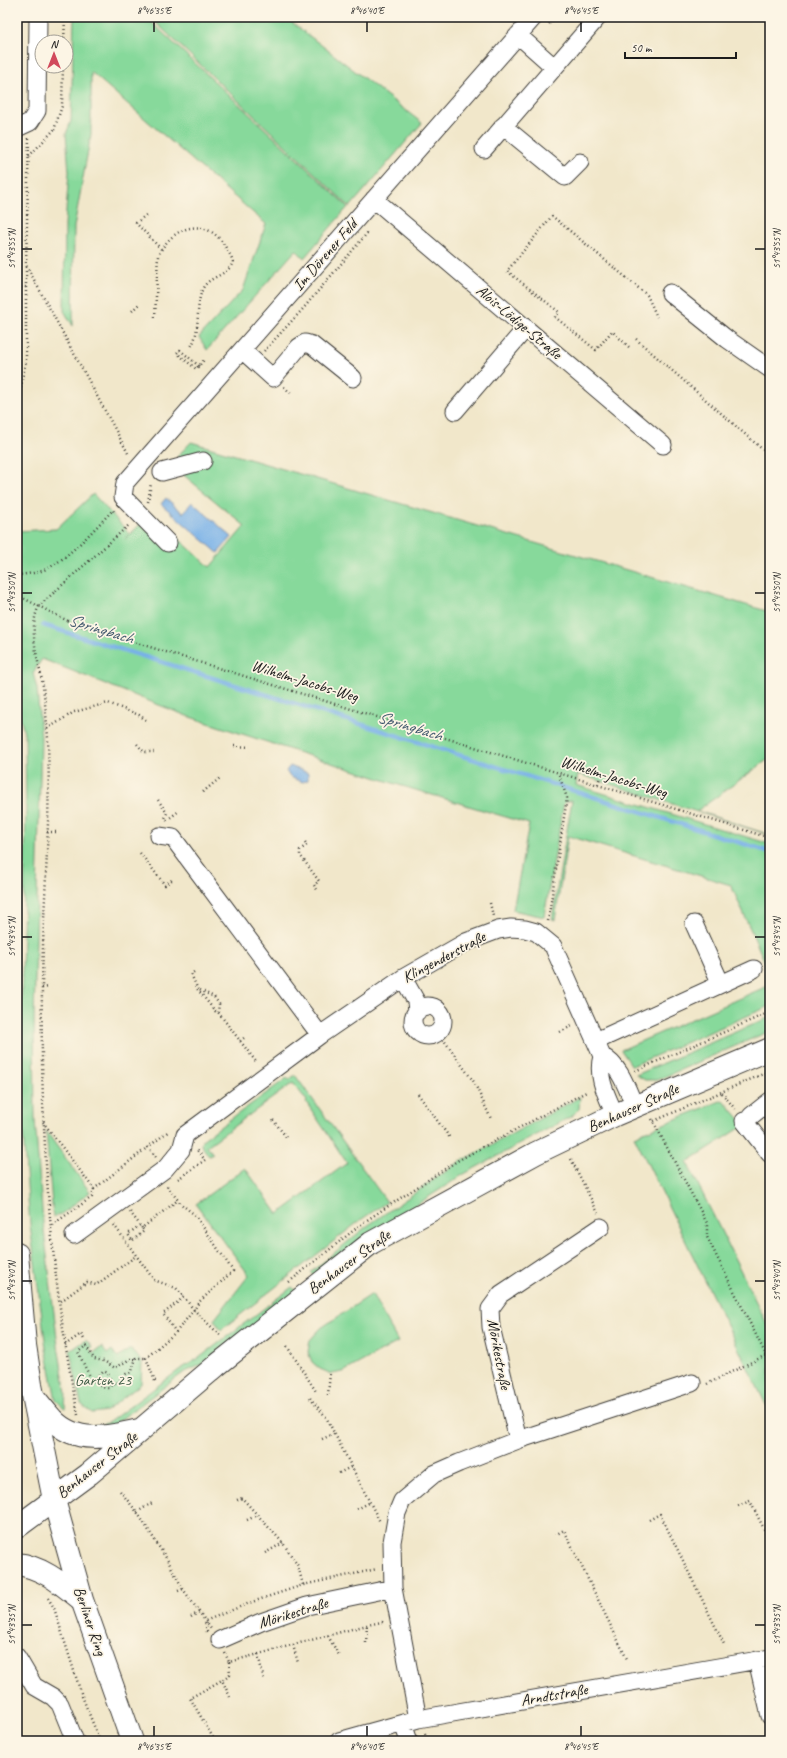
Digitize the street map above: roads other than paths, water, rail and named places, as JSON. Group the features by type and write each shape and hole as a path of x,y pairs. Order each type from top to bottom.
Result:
{"main road":[{"name":"Benhauser Straße","path":"17,1527 89,1474 143,1430 216,1366 370,1243 536,1153 635,1106 770,1049"},
{"name":"Berliner Ring","path":"17,1254 25,1345 33,1396 54,1500 82,1600 132,1741"},
{"path":"33,1396 53,1420 63,1428 82,1437 99,1438 143,1430"},
{"path":"17,1564 38,1569 52,1577 82,1600"}],"street":[{"path":"23,125 37,111 38,17"},
{"name":"Im Dörener Feld","path":"168,543 123,497 125,483 534,17"},
{"path":"484,149 598,17"},
{"path":"518,34 554,67"},
{"path":"503,126 565,177 580,162"},
{"name":"Alois-Lödige-Straße","path":"374,199 663,445"},
{"path":"670,293 727,339 770,369"},
{"path":"455,411 526,328"},
{"path":"242,350 273,378 299,347 305,343 312,345 353,378"},
{"path":"142,464 167,476 204,461"},
{"path":"159,836 173,838 320,1035"},
{"path":"694,924 721,984"},
{"name":"Klingenderstraße","path":"74,1235 161,1172 188,1148 185,1135 320,1035 402,978 460,945 484,934 511,928 525,929 536,932 553,946 599,1049 610,1060 622,1078 635,1106"},
{"path":"599,1049 721,984 754,969"},
{"path":"402,978 416,1001 414,1024 418,1032 429,1037 443,1024 442,1014 430,1006 416,1012"},
{"name":"Klingenderstraße","path":"599,1049 599,1065 602,1085 615,1115"},
{"path":"770,1100 748,1118 770,1154"},
{"name":"Mörikestraße","path":"518,1440 491,1327 490,1309 501,1294 601,1227"},
{"path":"409,1741 415,1726 414,1702 393,1588 392,1542 397,1513 402,1501 434,1474 518,1440 692,1383"},
{"name":"Mörikestraße","path":"214,1638 307,1606 393,1588"},
{"path":"17,1657 34,1686 53,1697 60,1704 75,1741"},
{"path":"763,1659 770,1716"},
{"name":"Arndtstraße","path":"339,1741 361,1738 415,1726 763,1659"}],"water":[{"path":"166,498 183,513 192,502 232,537 218,553 161,504"},
{"path":"290,766 308,773 308,780 303,782 290,777 286,771"}],"waterway":[{"name":"Springbach","path":"43,625 770,852"}],"park label":[{"name":"Garten 23","path":"103,1380"}]}
